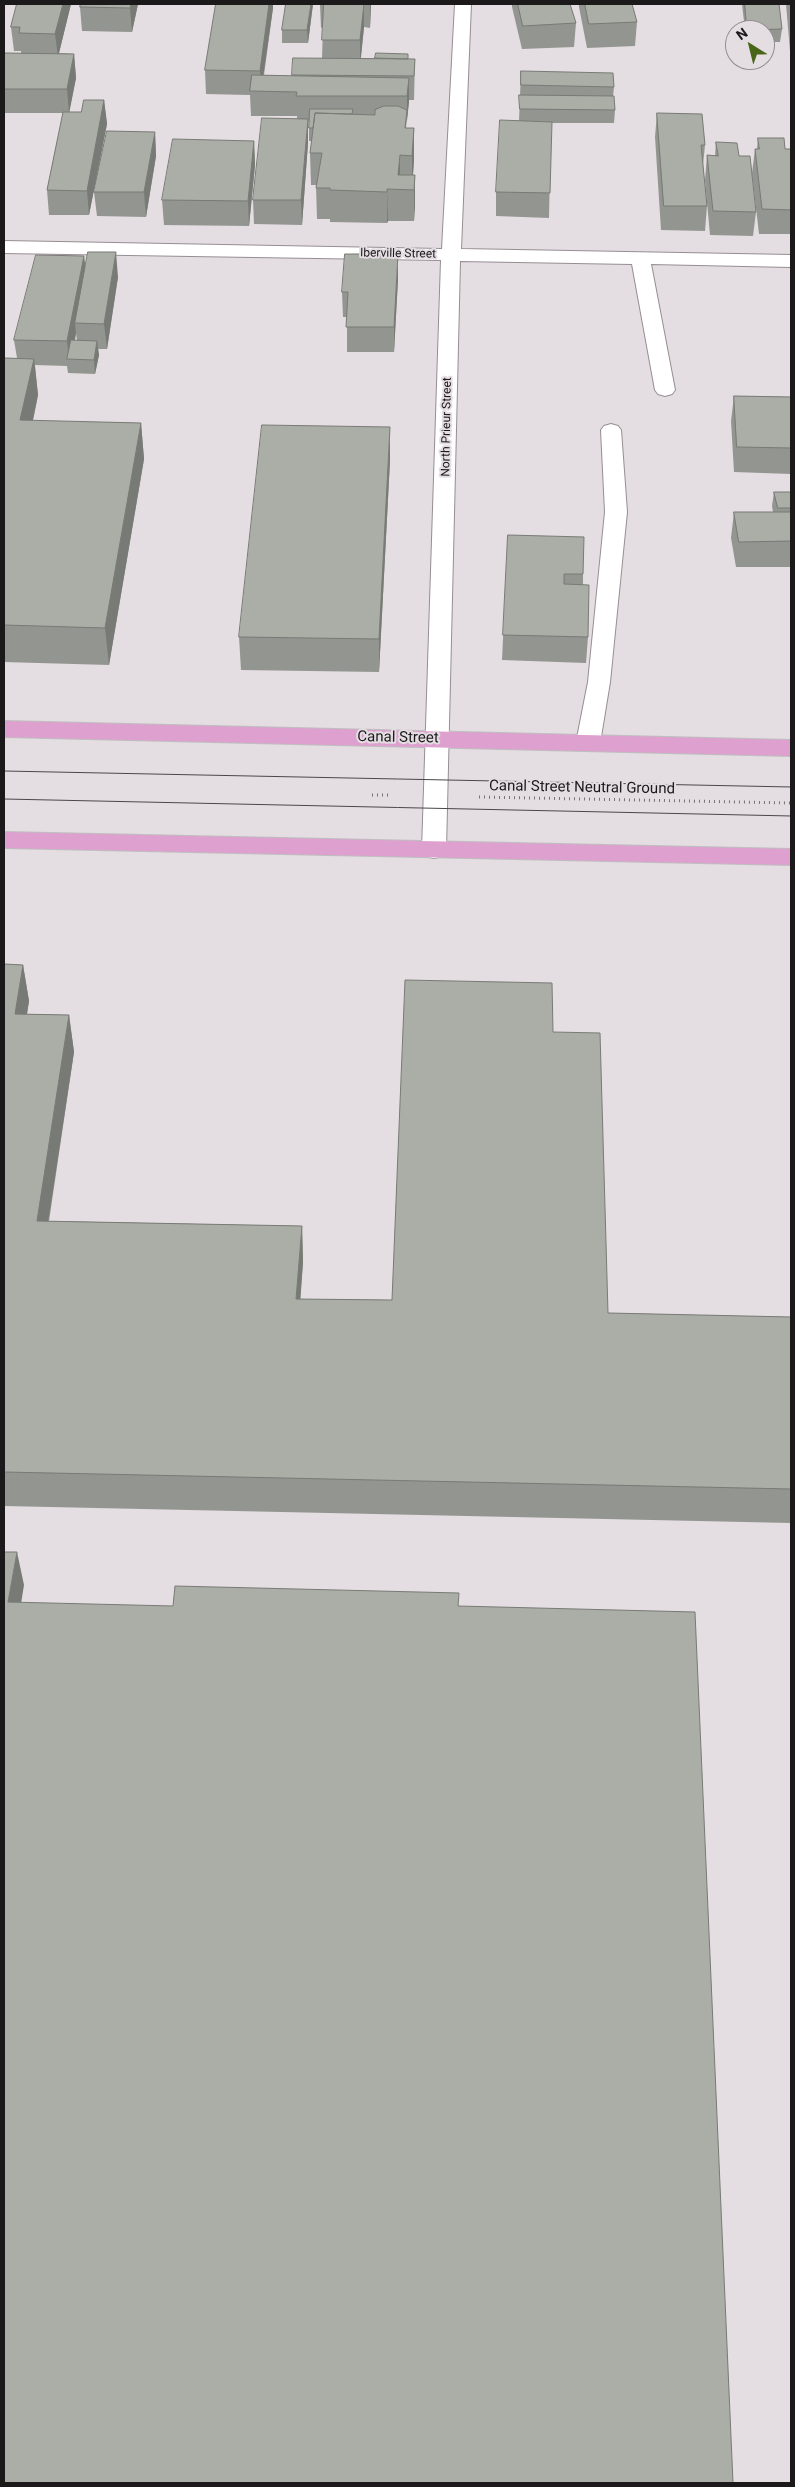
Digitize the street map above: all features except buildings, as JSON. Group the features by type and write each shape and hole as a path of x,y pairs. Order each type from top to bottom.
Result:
{"main road":[{"name":"Canal Street","path":"4,729 791,748"},
{"path":"4,840 791,857"}],"street":[{"name":"North Prieur Street","path":"434,850 451,255 463,4"},
{"name":"Iberville Street","path":"4,247 791,261"},
{"path":"640,258 665,390"},
{"path":"588,743 599,682 616,512 611,430"}],"path":[{"name":"Canal Street Neutral Ground","path":"372,795 791,803"}],"tram line":[{"path":"4,771 791,787"},
{"path":"4,799 791,816"}]}
